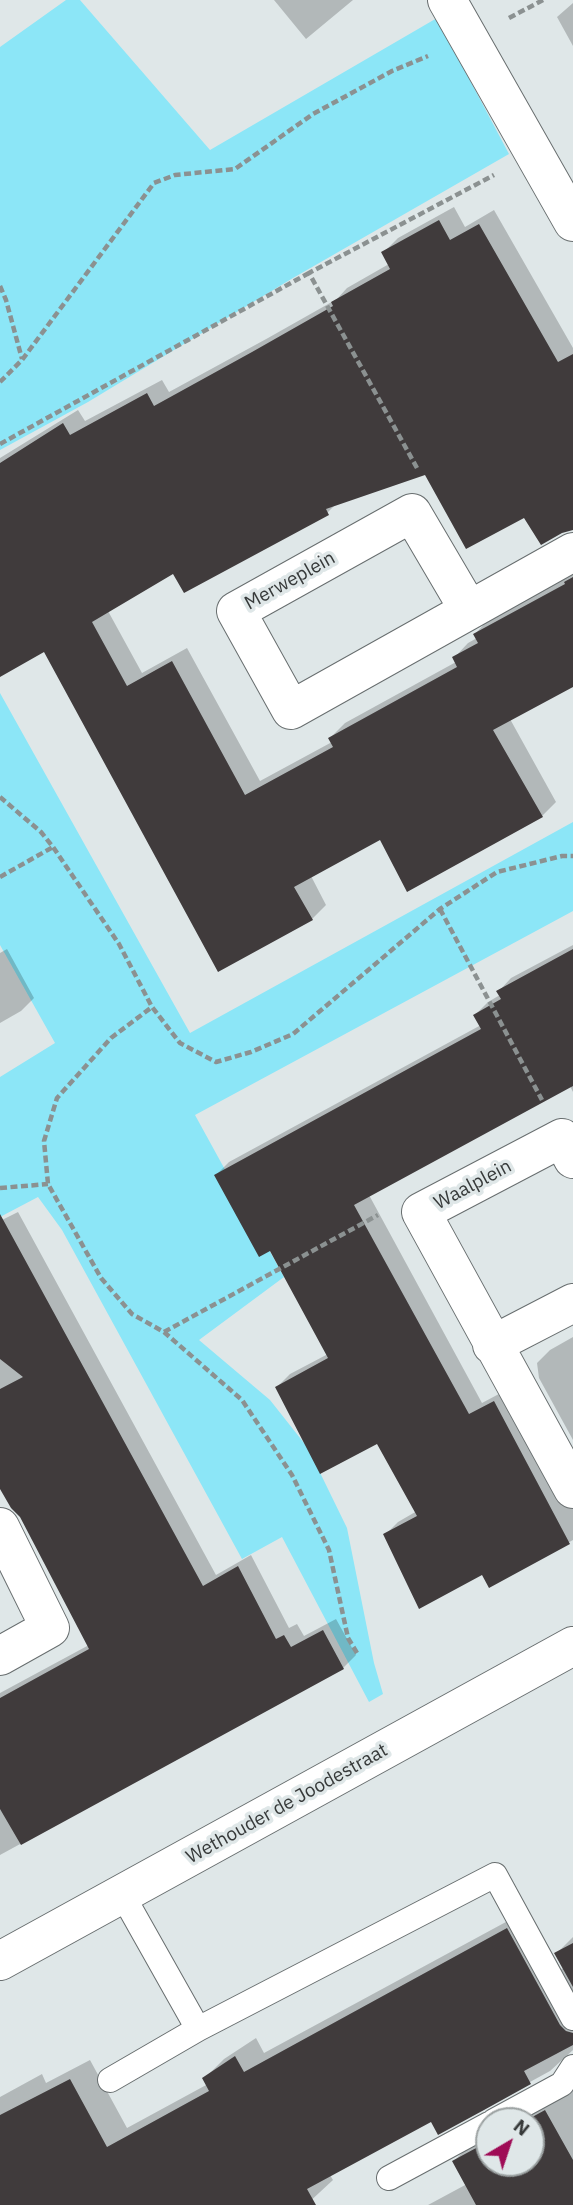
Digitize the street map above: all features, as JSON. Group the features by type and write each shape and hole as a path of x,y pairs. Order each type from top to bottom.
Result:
{"street":[{"path":"447,0 573,222"},
{"path":"412,513 469,610"},
{"name":"Merweplein","path":"412,513 236,611 291,710 573,552"},
{"name":"Waalplein","path":"567,1148 421,1212 573,1489"},
{"path":"492,1345 573,1303"},
{"path":"0,1527 50,1628 0,1656"},
{"name":"Wethouder de Joodestraat","path":"0,1961 573,1646"}],"lane":[{"path":"110,2080 198,2029 495,1875 573,2018"},
{"path":"122,1894 198,2029"},
{"path":"520,2107 562,2084 573,2067"},
{"path":"389,2178 475,2132"}],"path":[{"path":"0,382 22,360 154,183 174,175 235,169 313,114 392,71 469,40"},
{"path":"0,444 309,273 535,154"},
{"path":"309,273 421,475 412,513"},
{"path":"0,286 22,360"},
{"path":"0,797 41,832 53,847 120,944 152,1007 180,1043 215,1062 251,1052 293,1034 440,909 497,872 562,856 573,856"},
{"path":"0,877 53,847"},
{"path":"440,909 567,1148"},
{"path":"152,1007 111,1038 57,1098 44,1141 48,1184 101,1278 132,1314 163,1332 242,1400 292,1475 329,1550 348,1638 357,1653"},
{"path":"0,1188 48,1184"},
{"path":"163,1332 401,1203 421,1212"}],"shaded area":[{"path":"66,0 80,0 210,150 437,18 509,154 293,278 88,402 0,450 0,47"},
{"path":"0,693 190,1033 573,822 573,911 195,1115 284,1277 199,1340 270,1400 308,1448 347,1528 374,1663 383,1694 369,1702 282,1537 242,1559 62,1230 38,1197 0,1217 0,1077 55,1043 0,945"}],"building":[{"path":"439,220 450,240 479,224 558,362 573,354 573,530 541,545 524,518 466,549 425,475 326,509 329,515 184,593 173,574 92,622 127,686 172,661 245,795 333,747 328,738 457,667 452,657 478,643 473,634 565,584 564,582 573,577 573,687 493,730 543,817 407,892 380,840 294,887 313,920 218,972 44,652 0,677 0,463 63,423 70,435 147,393 154,406 252,352 333,306 331,302 390,269 381,252"},
{"path":"573,949 573,1086 354,1205 469,1414 494,1401 570,1544 489,1588 482,1575 419,1609 383,1534 417,1516 377,1444 320,1474 275,1387 328,1358 270,1251 259,1257 214,1175 481,1029 473,1015 501,999 496,991"},
{"path":"0,1214 203,1586 238,1566 276,1639 284,1635 291,1647 323,1630 344,1669 21,1845 0,1809 0,1698 89,1649 20,1517 0,1489 0,1389 23,1377 0,1359"},
{"path":"507,1928 560,2025 573,2033 573,2045 524,2071 531,2084 489,2107 475,2107 475,2115 438,2135 431,2122 307,2189 316,2205 0,2205 0,2115 70,2079 107,2147 209,2091 202,2078 235,2056 244,2072"},
{"path":"573,1943 573,1987 554,1953"},
{"path":"545,2110 573,2160 573,2205 476,2205 452,2161 475,2149 475,2177 545,2177"}]}
